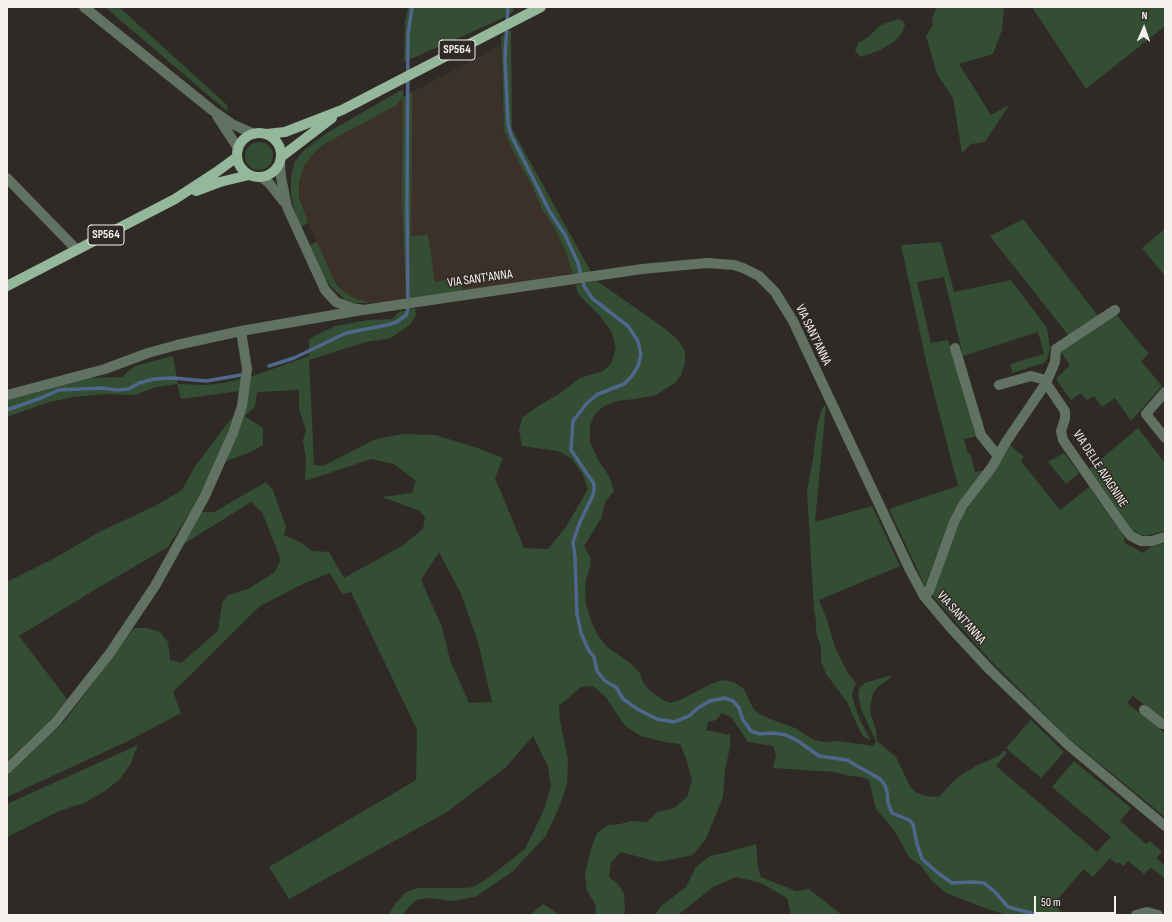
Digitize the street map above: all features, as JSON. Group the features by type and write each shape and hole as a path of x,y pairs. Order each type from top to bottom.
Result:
{"main road":[{"name":"SP564","path":"7,286 175,199 215,173 238,152 242,142 247,137 254,134 285,132 342,110 403,77 541,7"},
{"name":"SP564","path":"175,199 220,182 249,175 261,177 272,173 280,160 294,146 342,110"},
{"path":"266,134 278,143 281,150 280,160"},
{"path":"238,152 241,168 249,175"}],"street":[{"path":"84,7 212,110 232,124 254,134"},
{"path":"212,110 238,152"},
{"name":"VIA SANT'ANNA","path":"280,160 281,177 287,207"},
{"name":"VIA SANT'ANNA","path":"261,177 278,193 287,207 325,290 332,298 342,305 352,308 363,310 642,269 715,263 743,268 759,276 768,283 793,321 910,570 924,596 990,670 1067,744 1165,826"},
{"path":"7,178 77,250"},
{"path":"7,395 105,369 148,353 178,345 241,331 363,310"},
{"path":"924,596 929,591 954,522 963,506 992,467 1006,442 1046,383 1056,362 1056,349 1115,310"},
{"path":"7,769 55,723 110,653 155,586 205,496 233,433 242,406 247,369 241,331"},
{"path":"955,348 982,435 998,456"},
{"path":"999,385 1031,376 1042,379 1046,383"},
{"name":"VIA DELLE AVAGNINE","path":"1046,383 1065,411 1065,419 1061,431 1063,440 1125,529 1131,536 1140,541 1152,541 1165,537"},
{"path":"1165,392 1146,414 1165,438"},
{"path":"1144,710 1162,724 1165,724"},
{"path":"1136,915 1147,912 1158,915"}],"shaded area":[{"path":"500,45 504,131 542,209 553,225 565,250 573,275 382,302 370,303 352,297 336,284 301,206 299,182 304,166 314,153 326,143 403,97"}],"green space":[{"path":"105,7 119,7 227,105 228,112"},
{"path":"408,7 514,7 513,12 501,19 404,62 405,22"},
{"path":"937,7 1004,7 1002,30 993,54 959,64 991,115 1009,105 985,142 971,144 962,153 953,98 937,74 926,36 933,25 932,19"},
{"path":"1032,7 1165,7 1165,26 1086,89"},
{"path":"898,19 903,21 905,25 902,33 894,42 880,50 860,57 855,50 859,42 868,37 881,25"},
{"path":"511,30 512,129 591,272 573,275 565,250 553,225 542,209 504,131 501,36"},
{"path":"403,89 403,97 395,106 326,143 314,153 304,166 299,182 299,197 308,223 301,227 295,213 291,195 291,177 294,163 303,151 327,133"},
{"path":"412,92 411,236 428,235 435,282 459,278 463,291 406,299 402,197 403,97"},
{"path":"259,142 269,146 273,156 269,166 259,170 249,166 245,156 249,146"},
{"path":"1023,219 1099,317 1069,336 990,236"},
{"path":"1165,229 1165,276 1142,248"},
{"path":"317,242 336,284 352,297 370,303 354,303 346,300 331,287 324,276 310,245"},
{"path":"941,242 954,292 1011,280 1047,328 1050,349 1044,363 1012,373 1010,364 1044,354 1038,332 963,356 944,277 917,282 931,343 948,340 978,436 964,439 968,454 970,453 975,472 985,470 950,518 925,586 889,509 958,486 928,370 901,245"},
{"path":"597,281 664,328 677,339 685,351 685,363 681,375 675,383 656,395 617,401 604,406 595,414 590,425 590,442 598,460 609,476 614,491 605,502 602,517 584,546 591,558 586,579 586,604 597,634 606,646 630,663 640,673 643,682 649,690 663,700 671,703 722,680 733,682 743,688 754,710 761,715 795,728 814,740 825,742 839,741 873,746 876,741 861,709 858,693 860,687 865,683 892,675 873,693 870,709 871,716 876,729 877,741 896,757 911,788 917,793 926,796 939,797 956,779 964,773 1000,755 1004,750 1007,753 996,766 1097,852 1111,837 1052,787 1074,761 1131,808 1120,821 1146,844 1150,841 1162,852 1156,858 1165,866 1165,879 1151,867 1144,874 1128,861 1123,866 1119,862 1117,864 1110,858 1093,877 1084,869 1053,904 1065,915 1007,915 988,909 946,893 932,881 922,867 909,857 894,830 876,809 869,780 862,777 849,776 835,772 773,768 776,755 773,746 748,742 732,718 722,713 716,720 708,722 706,730 730,735 730,747 725,770 723,797 706,839 693,855 658,862 621,852 611,862 609,877 618,884 624,894 625,912 623,915 595,915 596,906 587,890 585,874 591,849 597,833 608,825 631,821 646,822 658,812 674,808 687,797 692,780 687,761 680,744 664,742 641,736 625,726 605,696 593,686 581,687 559,706 560,721 568,759 567,784 560,805 546,836 512,872 475,897 453,901 430,898 416,900 403,915 388,915 395,904 406,892 417,888 473,887 488,878 525,849 543,812 551,787 548,766 533,736 506,767 447,812 289,899 269,867 416,780 417,730 351,592 342,594 330,573 305,583 260,606 173,692 181,713 128,741 7,797 7,776 64,722 134,628 147,628 160,632 168,642 170,660 181,663 218,631 222,603 228,595 248,589 275,572 281,560 262,512 251,502 182,545 201,512 214,512 266,482 273,490 286,527 284,535 302,543 312,551 329,552 344,578 402,546 423,529 425,518 420,511 382,497 412,493 416,481 394,464 371,459 305,481 306,459 303,440 306,430 299,409 299,390 257,392 255,406 245,416 263,428 263,445 251,452 226,461 250,377 309,356 309,339 335,326 369,320 392,319 399,312 415,308 416,315 410,325 391,338 366,342 309,360 314,465 323,466 376,439 404,434 435,435 475,447 503,458 495,478 524,548 548,549 566,527 588,489 583,475 571,458 558,451 522,446 519,431 522,418 538,406 559,394 580,378 603,371 611,364 616,347 611,331 600,316 579,295 575,285","holes":["439,552 461,594 478,642 492,702 469,703 450,660 442,627 421,580"]},
{"path":"1116,314 1149,354 1141,361 1162,386 1131,421 1115,398 1102,407 1094,396 1087,400 1081,393 1071,400 1056,379 1070,365 1060,351"},
{"path":"173,356 178,384 205,385 241,379 239,391 181,399 177,384 156,387 135,395 105,394 73,397 49,402 7,417 7,398 84,378 122,377 135,366"},
{"path":"826,405 815,522 872,506 900,566 819,600 836,650 848,673 856,683 852,693 853,700 859,718 871,741 863,736 847,702 826,674 821,661 821,647 816,632 807,491 817,426 822,408"},
{"path":"233,416 223,447 208,480 168,547 19,636 67,699 48,723 7,761 7,582 55,558 99,532 155,506 182,490 194,468"},
{"path":"1138,428 1165,463 1165,531 1145,536 1129,527 1089,469"},
{"path":"1010,445 1024,457 1021,461 1060,510 1089,487 1124,537 1125,543 1143,553 1150,547 1165,543 1165,720 1133,696 1127,703 1165,733 1165,817 1066,736 989,659 932,595 961,518"},
{"path":"1064,453 1079,473 1066,484 1048,462"},
{"path":"1031,720 1064,752 1041,778 1006,748"},
{"path":"138,745 130,765 119,780 105,791 84,803 59,811 7,837 7,804"},
{"path":"756,844 758,867 761,877 796,891 809,889 842,915 791,915 787,898 761,883 736,877 713,887 678,915 655,915 660,907 686,887 696,867 710,856"},
{"path":"543,904 560,915 530,915"}],"waterway":[{"path":"269,366 294,358 346,333 387,325 397,322 406,315 408,309 408,35 412,7"},
{"path":"508,7 505,57 508,124 511,135 550,212 565,235 578,263 584,286 593,299 628,326 638,341 641,355 638,366 632,376 624,384 598,394 587,403 573,421 571,450 594,484 593,495 580,522 573,542 577,614 581,633 589,651 594,657 597,671 605,681 616,687 623,699 639,710 657,719 674,722 689,716 698,708 710,701 725,698 733,701 739,708 743,720 751,731 760,734 773,733 786,735 798,741 819,756 847,760 880,779 885,785 888,803 892,813 909,820 913,824 922,859 938,873 952,883 984,883 995,892 1008,907 1039,915"},
{"path":"7,410 59,390 101,388 117,390 129,389 139,383 154,379 173,378 206,381 241,375"}]}
